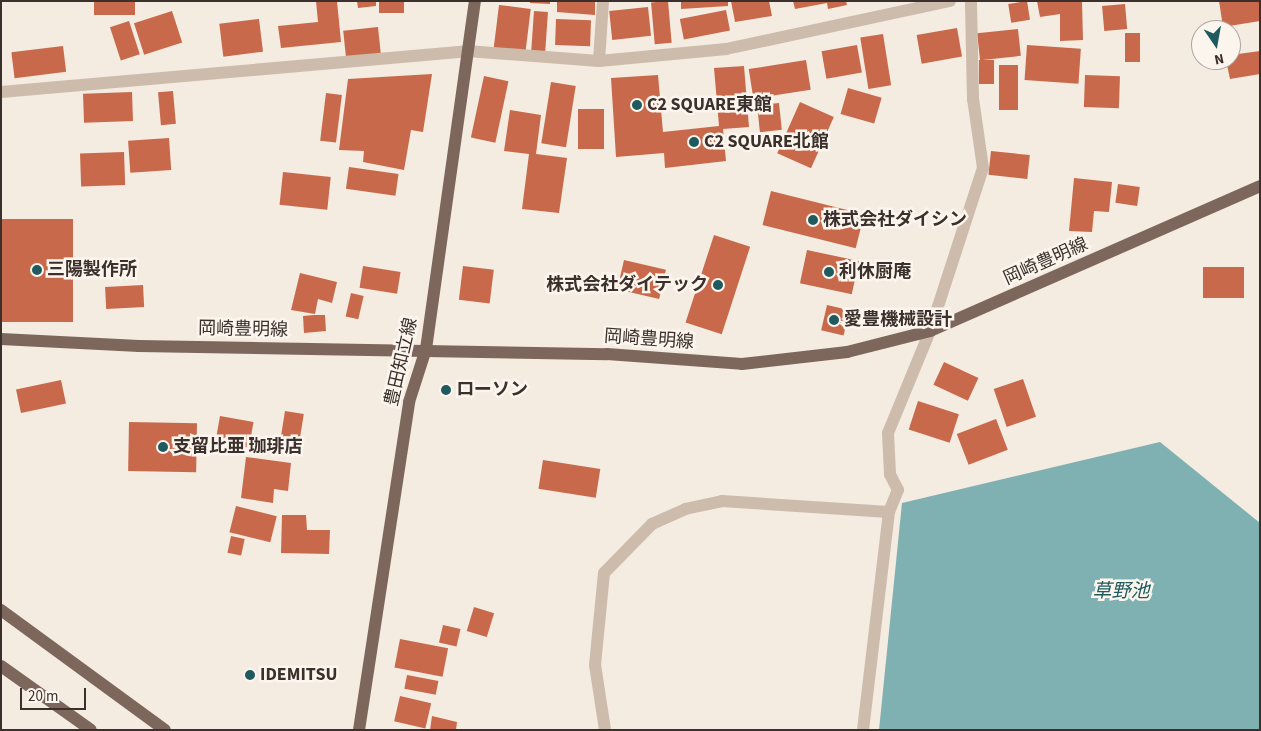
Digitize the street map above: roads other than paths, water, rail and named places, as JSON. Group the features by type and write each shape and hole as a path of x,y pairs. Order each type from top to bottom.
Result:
{"main road":[{"name":"豊田知立線","path":"359,730 409,402 426,350 475,1"},
{"name":"岡崎豊明線","path":"1,339 139,346 426,350 742,364 847,352 930,331 1260,186"},
{"path":"1,610 165,730"},
{"path":"1,666 91,730"}],"street":[{"path":"599,61 603,1"},
{"path":"1,92 467,51 599,61 726,49 950,1"},
{"path":"863,730 889,512 898,490 890,474 888,433 930,331 983,168 973,99 971,1"},
{"path":"605,730 595,665 604,572 652,524 685,508 722,501 889,512"}],"water":[{"name":"草野池","path":"1160,442 1260,523 1260,730 879,730 902,503"}],"place":[{"name":"C2 SQUARE東館","path":"637,105"},
{"name":"C2 SQUARE北館","path":"694,142"},
{"name":"株式会社ダイシン","path":"813,220"},
{"name":"三陽製作所","path":"37,270"},
{"name":"利休厨庵","path":"829,272"},
{"name":"株式会社ダイテック","path":"718,285"},
{"name":"愛豊機械設計","path":"834,320"},
{"name":"ローソン","path":"446,390"},
{"name":"支留比亜 珈琲店","path":"163,447"},
{"name":"IDEMITSU","path":"250,675"}]}
